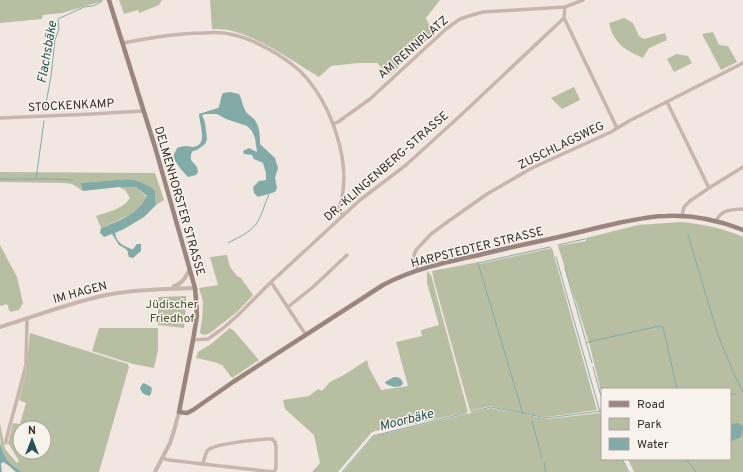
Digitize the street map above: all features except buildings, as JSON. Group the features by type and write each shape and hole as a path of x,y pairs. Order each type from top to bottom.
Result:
{"main road":[{"name":"DELMENHORSTER STRASSE","path":"109,0 155,148 195,288 197,312 179,412"},
{"name":"HARPSTEDTER STRASSE","path":"179,412 193,410 233,382 383,285 418,270 457,259 635,220 661,216 697,217 716,221 743,230"}],"street":[{"path":"583,0 565,7 564,18 617,128"},
{"name":"AM RENNPLATZ","path":"332,124 338,122 370,99 446,29 460,20 482,12 565,7"},
{"name":"DR.-KLINGENBERG-STRASSE","path":"193,340 208,339 222,329 366,195 406,165 564,18"},
{"path":"123,43 170,34 220,32 250,40 289,62 301,72 324,104 340,145 344,185 339,208 343,216"},
{"name":"ZUSCHLAGSWEG","path":"418,270 414,255 416,250 431,234 487,194 532,168 617,128 743,63"},
{"path":"667,102 709,188"},
{"name":"STOCKENKAMP","path":"0,118 143,111"},
{"path":"682,216 684,207 690,201 743,167"},
{"path":"716,221 725,211 743,209"},
{"path":"288,307 313,287 347,255"},
{"name":"IM HAGEN","path":"168,289 178,286 190,269"},
{"path":"271,282 306,335"},
{"name":"IM HAGEN","path":"0,328 72,304 112,294 195,288"},
{"path":"6,443 26,363 27,319"},
{"path":"155,472 170,443 179,412"},
{"path":"162,458 169,460 203,464 274,472 276,468 275,442 272,437 210,448 206,453 203,464"}],"green space":[{"path":"0,0 103,1 62,13 43,15 42,19 0,23"},
{"path":"119,0 162,0 159,5 139,13 138,10 124,14"},
{"path":"210,0 440,0 426,18 433,34 389,76 377,63 358,63 331,66 319,77 263,43 252,38 228,30 212,29"},
{"path":"624,18 633,23 639,36 644,39 665,33 667,40 649,48 643,58 635,54 617,42 610,27 609,23"},
{"path":"713,32 719,45 728,46 737,62 721,70 702,34"},
{"path":"676,54 688,56 692,63 674,72 667,59"},
{"path":"574,87 580,100 562,109 551,98"},
{"path":"0,172 155,173 164,200 156,205 155,191 129,179 80,183 83,191 72,184 64,183 0,182"},
{"path":"119,187 136,187 147,197 143,205 132,214 101,228 96,216 123,205 130,198 125,190"},
{"path":"681,222 712,227 743,237 743,472 634,472 628,460 731,460 731,388 601,388 601,391 589,343 558,246 586,241 586,238 638,225"},
{"path":"0,245 17,277 23,303 19,310 10,312 7,304 0,306"},
{"path":"552,248 597,410 547,417 523,414 491,406 470,411 432,271 479,262 479,264"},
{"path":"227,255 230,267 237,276 241,278 253,295 237,312 210,333 205,335 201,334 203,301 199,288 218,285 210,257"},
{"path":"427,271 431,275 468,412 375,431 371,433 338,472 312,472 320,463 314,435 285,409 283,400 309,396 318,389 322,391 330,382 367,360 369,368 381,390 408,386 396,342 422,336 421,330 439,325 427,283"},
{"name":"Jüdischer Friedhof","path":"186,296 184,328 158,325 158,297"},
{"path":"99,328 158,328 158,350 154,368 133,364 92,351"},
{"path":"230,328 259,360 232,378 222,365 196,358 198,352 211,344"},
{"path":"30,333 128,364 129,367 99,472 22,472 9,462 5,457 1,445 0,423 5,449 12,457 12,460 14,460 17,463 18,460 52,460 52,420 21,420 26,403 19,400 26,372"},
{"path":"491,408 548,419 600,413 601,460 622,460 628,472 343,472 375,436"},
{"path":"12,427 12,450 8,443"}],"water":[{"path":"230,92 239,94 244,108 254,119 259,128 260,144 275,158 278,168 275,178 277,188 275,192 258,197 254,193 253,187 259,181 266,180 266,173 263,163 254,159 252,155 244,154 243,151 249,148 257,152 255,138 252,131 247,126 226,119 217,114 202,115 205,122 207,139 205,144 193,151 191,154 191,160 197,167 198,172 196,175 188,177 175,160 174,154 177,148 185,146 198,146 201,143 202,134 199,114 218,108 223,93"},
{"path":"129,179 143,183 155,191 156,205 144,217 115,233 120,243 131,249 133,249 137,244 141,244 141,251 133,258 129,257 126,249 119,245 112,234 104,237 100,233 101,228 121,220 133,213 143,203 147,196 136,187 119,187 83,191 80,183"},
{"path":"394,377 401,380 403,383 401,386 394,387 386,384 385,382"},
{"path":"143,383 152,388 149,396 143,394 140,388"},
{"path":"738,423 743,426 742,435 739,438 731,441 731,424"},
{"path":"0,443 3,453 8,460 22,472 16,472 3,462 1,464 2,472 0,472"}],"waterway":[{"name":"Flachsbäke","path":"45,109 51,76 55,40 59,29 58,19 84,7 93,6 101,2"},
{"name":"Flachsbäke","path":"0,179 36,179 44,121"},
{"path":"36,179 73,180"},
{"path":"228,243 254,227 269,194"},
{"path":"688,235 718,335 732,369"},
{"path":"558,245 585,239"},
{"path":"523,414 478,263 550,247"},
{"path":"556,257 600,412"},
{"path":"565,268 592,363"},
{"path":"586,344 588,342 660,326 663,327 677,388"},
{"path":"593,367 601,396"},
{"path":"733,372 743,392"},
{"path":"731,394 736,394"},
{"name":"Moorbäke","path":"471,412 491,407 547,418 601,411"},
{"name":"Moorbäke","path":"342,472 373,436 466,413"},
{"path":"532,421 542,458"},
{"path":"623,460 629,472"},
{"name":"Moorbäke","path":"687,460 696,472"},
{"path":"544,463 546,472"}]}
